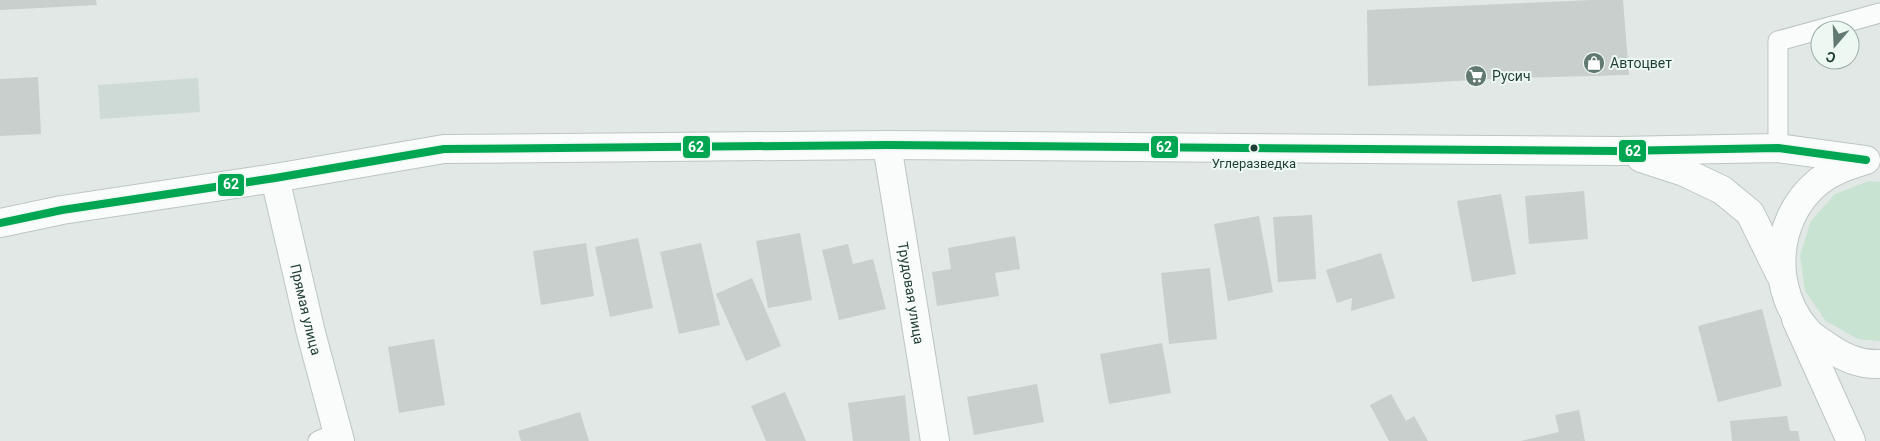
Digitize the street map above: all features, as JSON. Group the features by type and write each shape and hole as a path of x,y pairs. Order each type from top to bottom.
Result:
{"main road":[{"path":"0,223 62,210 275,178 444,149 887,145 1618,151 1778,148 1873,160"},
{"name":"Трудовая улица","path":"887,145 935,441"},
{"path":"1618,151 1684,172 1722,190 1750,213 1781,276 1792,308 1851,441"},
{"path":"1781,276 1781,250 1787,224 1800,202 1818,182 1841,168 1873,160"},
{"name":"Прямая улица","path":"275,178 311,333 332,438"},
{"path":"1792,308 1811,335 1838,354 1870,364 1880,364"}],"lane":[{"path":"1778,148 1778,41 1880,13"}],"shaded area":[{"path":"198,78 200,112 100,119 98,85"}],"green space":[{"path":"1869,181 1880,182 1880,341 1858,339 1826,321 1805,291 1800,255 1811,221 1835,194"}],"building":[{"path":"0,0 96,0 97,5 0,10"},
{"path":"1623,0 1629,75 1509,78 1368,86 1367,10"},
{"path":"38,77 41,134 0,136 0,79"},
{"path":"1584,191 1588,239 1529,244 1525,196"},
{"path":"1501,194 1516,274 1472,282 1457,201"},
{"path":"1312,215 1316,279 1278,282 1273,217"},
{"path":"1259,216 1273,292 1228,301 1214,224"},
{"path":"800,233 812,300 768,308 756,241"},
{"path":"1015,236 1020,269 995,273 999,296 937,306 932,272 951,269 948,248"},
{"path":"638,238 653,308 610,317 595,247"},
{"path":"586,243 594,296 541,305 533,251"},
{"path":"701,243 720,325 679,334 660,252"},
{"path":"848,244 853,264 873,259 886,309 839,320 822,250"},
{"path":"1381,253 1395,298 1351,311 1352,298 1337,303 1326,270"},
{"path":"1210,268 1217,339 1169,344 1161,273"},
{"path":"752,278 781,346 746,361 716,294"},
{"path":"1762,309 1782,386 1718,402 1698,326"},
{"path":"434,339 445,405 399,413 388,347"},
{"path":"1162,343 1171,393 1109,404 1100,354"},
{"path":"1037,384 1044,422 974,435 967,397"},
{"path":"785,392 806,441 766,441 751,406"},
{"path":"1391,394 1406,421 1414,416 1428,441 1389,441 1370,405"},
{"path":"905,395 910,441 853,441 848,403"},
{"path":"1579,410 1585,441 1521,441 1559,432 1555,415"},
{"path":"580,412 589,441 521,441 518,431"},
{"path":"1787,416 1790,431 1798,431 1800,441 1732,441 1730,421"}],"transit line":[{"name":"62","path":"0,223 62,210 275,178 444,149 887,145 1618,151 1778,148 1866,160"}],"place":[{"name":"Автоцвет","path":"1594,63"},
{"name":"Русич","path":"1476,76"},
{"name":"Углеразведка","path":"1254,148"}]}
